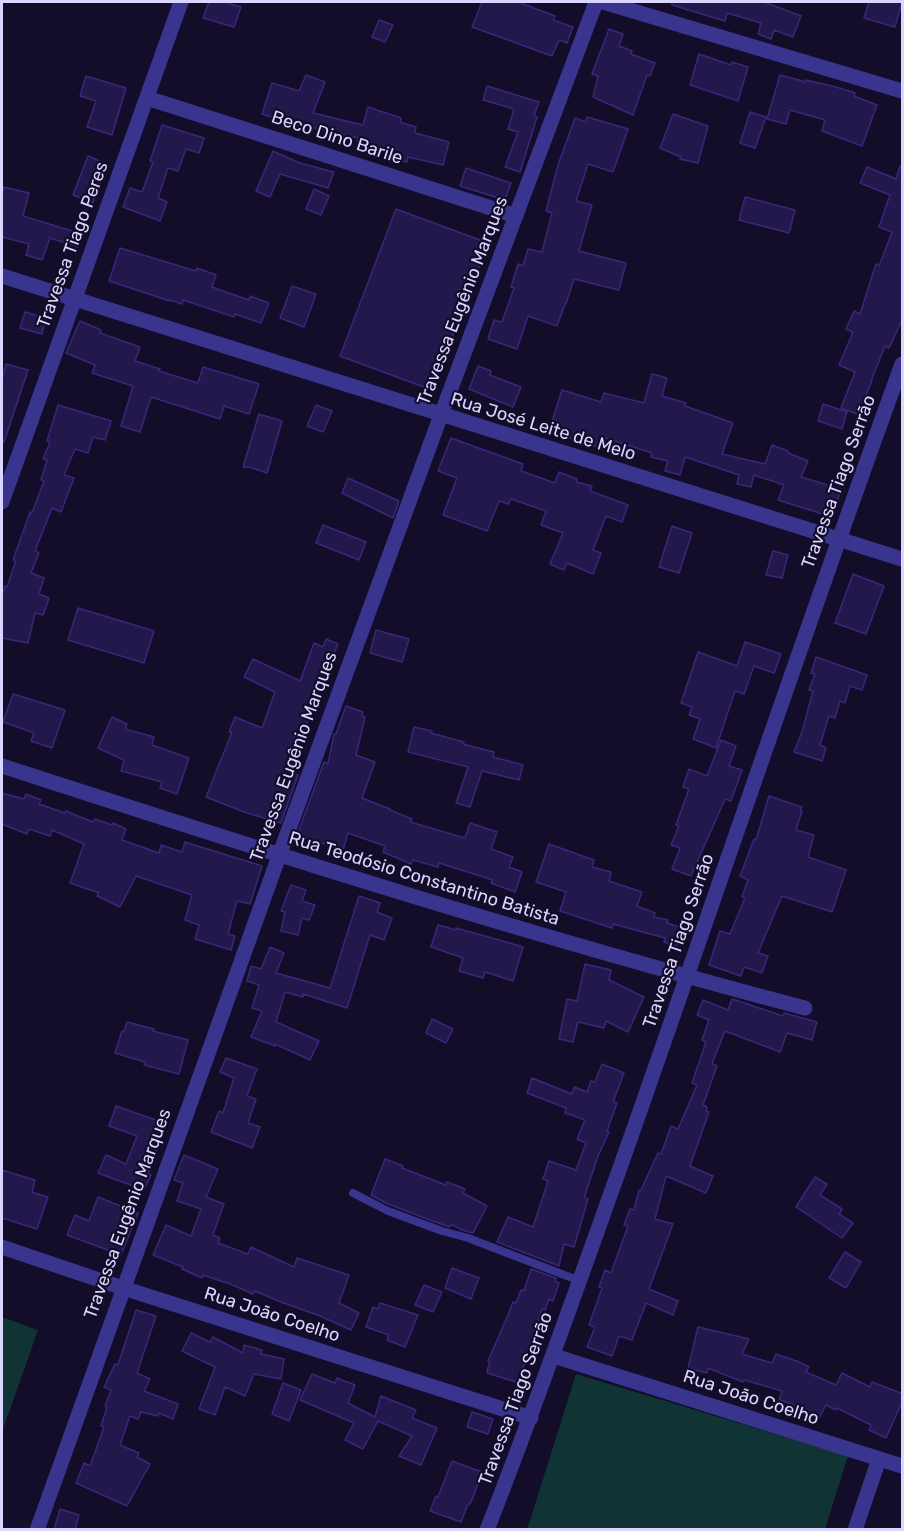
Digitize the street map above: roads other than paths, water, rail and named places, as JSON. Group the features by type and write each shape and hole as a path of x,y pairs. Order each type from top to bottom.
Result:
{"street":[{"name":"Travessa Tiago Peres","path":"2,502 181,2"},
{"name":"Travessa Eugênio Marques","path":"37,1530 279,856 596,2"},
{"path":"603,2 903,91"},
{"name":"Beco Dino Barile","path":"147,98 516,216"},
{"name":"Rua José Leite de Melo","path":"2,276 903,559"},
{"name":"Travessa Tiago Serrão","path":"487,1530 554,1356 838,540 903,364"},
{"name":"Rua Teodósio Constantino Batista","path":"2,766 279,856 687,977 805,1008"},
{"name":"Rua João Coelho","path":"2,1247 531,1418"},
{"name":"Rua João Coelho","path":"554,1356 903,1466"},
{"path":"855,1530 879,1459"}],"lane":[{"path":"353,1193 388,1211 468,1238 580,1281"}]}
